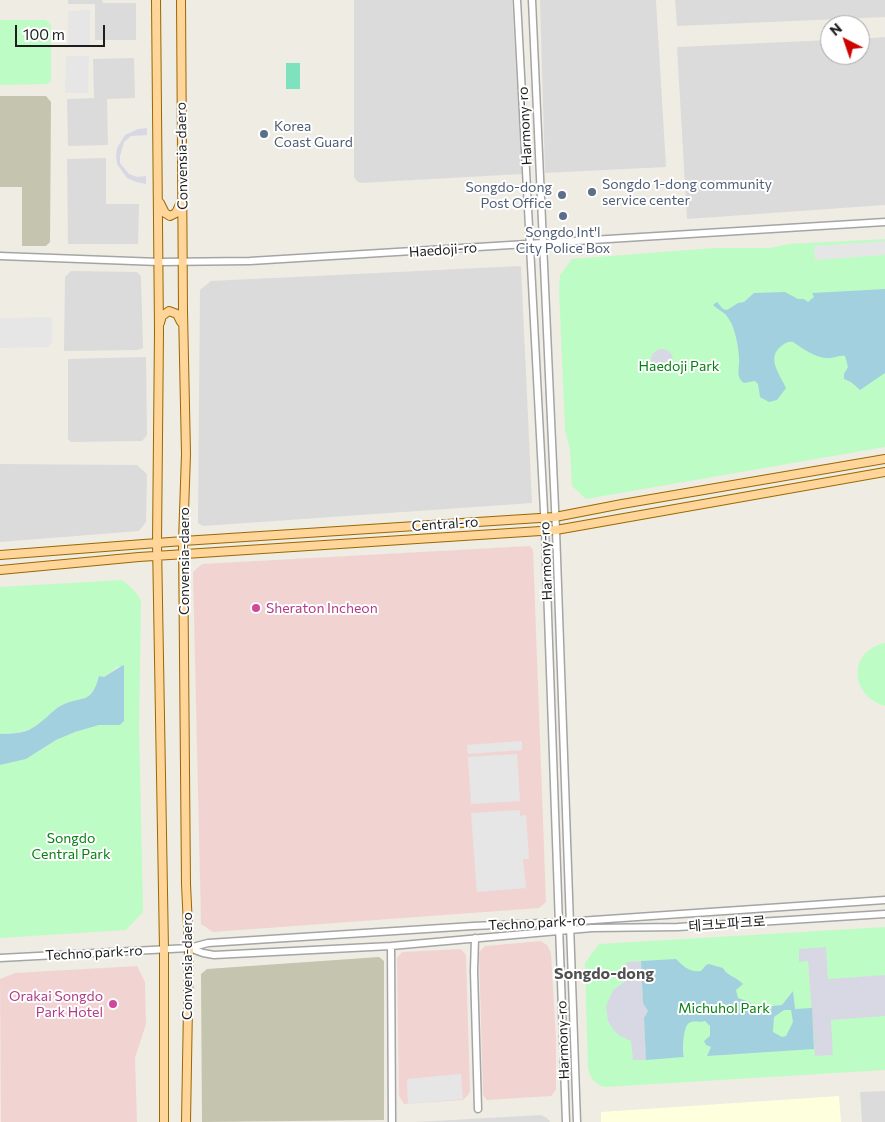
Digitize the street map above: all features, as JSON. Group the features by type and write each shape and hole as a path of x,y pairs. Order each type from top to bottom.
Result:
{"main road":[{"name":"Convensia-daero","path":"156,0 159,331 157,543 164,949 164,1122"},
{"name":"Convensia-daero","path":"181,0 186,454 183,555 186,884 189,948 186,1122"},
{"path":"158,194 161,208 169,216 176,213 183,195"},
{"path":"159,331 162,316 169,311 180,316 184,328"},
{"name":"Central-ro","path":"0,555 555,517 885,459"},
{"name":"Central-ro","path":"0,570 158,556 556,530 885,472"}],"street":[{"name":"Harmony-ro","path":"517,0 546,530 566,1122"},
{"name":"Harmony-ro","path":"532,0 556,530 577,1122"},
{"name":"Haedoji-ro","path":"0,256 183,263 531,245 689,233 885,222"},
{"name":"Techno park-ro","path":"0,958 189,948 208,943 885,900"},
{"name":"테크노파크로","path":"570,931 592,928 678,927 885,914"},
{"name":"Techno park-ro","path":"189,948 203,954 214,955 391,946 570,931"},
{"path":"475,938 474,971 478,1109"},
{"path":"391,946 392,1122"}],"shaded area":[{"path":"68,0 136,3 136,40 95,40 95,4 68,4"},
{"path":"354,0 512,0 522,174 360,183 357,181 354,177"},
{"path":"540,0 656,0 666,167 545,173"},
{"path":"675,0 885,0 885,17 870,18 870,15 820,15 820,20 677,26"},
{"path":"90,10 90,47 68,47 68,11"},
{"path":"885,37 885,205 687,219 677,47 820,40 820,65 870,65 870,38"},
{"path":"66,56 89,56 88,93 65,93"},
{"path":"134,58 135,98 107,99 108,145 68,146 67,99 94,98 93,59"},
{"path":"0,96 46,96 51,102 50,242 46,246 22,246 22,187 0,187"},
{"path":"147,128 147,135 131,136 124,142 120,156 120,163 129,174 137,177 146,176 146,184 127,178 117,164 116,155 117,148 125,135 138,129"},
{"path":"106,158 106,204 139,204 138,244 68,244 67,159"},
{"path":"885,241 885,255 815,260 814,246"},
{"path":"521,266 532,503 203,526 198,523 200,290 211,281"},
{"path":"71,271 137,272 141,276 143,348 138,350 64,351 65,277"},
{"path":"52,317 52,342 48,347 0,348 0,318"},
{"path":"662,349 670,352 673,360 670,368 662,371 654,368 651,360 654,352"},
{"path":"146,357 147,435 142,441 71,442 68,439 68,359"},
{"path":"0,464 137,465 147,474 146,522 139,531 0,542"},
{"path":"530,546 533,550 546,902 539,908 213,932 201,924 193,572 202,564"},
{"path":"522,741 522,750 468,754 467,745"},
{"path":"517,754 520,801 471,804 468,757"},
{"path":"520,810 520,816 526,815 529,859 523,859 526,888 477,892 471,813"},
{"path":"541,941 547,945 551,953 556,1039 556,1090 551,1096 487,1100 483,1095 479,952 485,946"},
{"path":"826,947 828,979 885,975 885,1016 831,1020 833,1055 815,1056 808,961 799,962 799,949"},
{"path":"461,949 466,955 470,1091 463,1100 404,1104 399,1096 397,958 402,952"},
{"path":"379,957 384,961 384,1120 202,1122 201,974 207,969"},
{"path":"641,961 643,1003 648,1011 644,1018 646,1060 633,1060 631,1041 620,1036 613,1029 608,1021 606,1006 613,990 626,981 626,962"},
{"path":"137,966 145,982 146,1024 135,1058 137,1122 1,1122 0,979 15,973"},
{"path":"461,1074 463,1099 408,1104 407,1079"},
{"path":"885,1091 885,1122 862,1122 860,1092"},
{"path":"839,1096 841,1122 601,1122 601,1112"},
{"path":"541,1115 550,1122 415,1122"}],"green space":[{"path":"0,20 46,20 51,25 51,80 48,84 0,85"},
{"path":"286,63 300,63 300,89 286,89"},
{"name":"Haedoji Park","path":"885,239 885,447 586,499 572,486 570,450 565,430 559,289 560,275 572,259 714,248 770,248 789,244"},
{"name":"Songdo Central Park","path":"122,580 134,590 141,600 139,726 143,912 126,930 0,938 0,765 26,759 56,740 75,732 99,725 118,725 123,723 124,666 117,667 104,677 99,676 93,691 89,695 60,706 30,729 0,734 0,587"},
{"path":"885,643 885,706 873,701 865,693 860,684 858,674 859,664 864,655 873,648"},
{"name":"Michuhol Park","path":"885,927 885,1070 605,1087 596,1083 590,1075 588,1068 585,963 599,944"}],"water":[{"path":"885,289 885,373 860,390 844,379 844,374 848,367 845,356 820,357 793,342 789,342 779,348 774,358 776,368 786,388 777,400 769,402 760,397 758,384 755,381 744,383 741,381 738,372 739,352 734,330 726,315 713,305 717,302 723,309 727,310 738,303 744,302 754,293 785,292 808,302 814,297 812,293"},
{"path":"123,665 124,721 120,725 99,725 75,732 56,740 26,759 0,765 0,734 30,729 60,706 86,698 93,691 99,676 104,677"},
{"path":"676,959 693,971 701,971 709,964 723,968 743,984 736,990 738,998 750,1002 754,1009 766,1014 771,1011 772,1006 782,1005 793,991 795,1009 812,1008 814,1049 707,1056 711,1047 706,1045 704,1041 710,1036 710,1026 705,1021 693,1022 687,1025 683,1044 684,1057 646,1060 644,1018 648,1011 643,1003 641,961","holes":["784,1010 791,1010 793,1022 786,1036 782,1037 773,1032 774,1017"]}],"place":[{"name":"Korea Coast Guard","path":"264,134"},
{"name":"Songdo 1-dong community service center","path":"592,192"},
{"name":"Songdo-dong Post Office","path":"562,195"},
{"name":"Songdo Int'l City Police Box","path":"563,216"},
{"name":"Sheraton Incheon","path":"256,608"},
{"name":"Orakai Songdo Park Hotel","path":"113,1004"}],"district":[{"name":"Songdo-dong","path":"604,974"}]}
